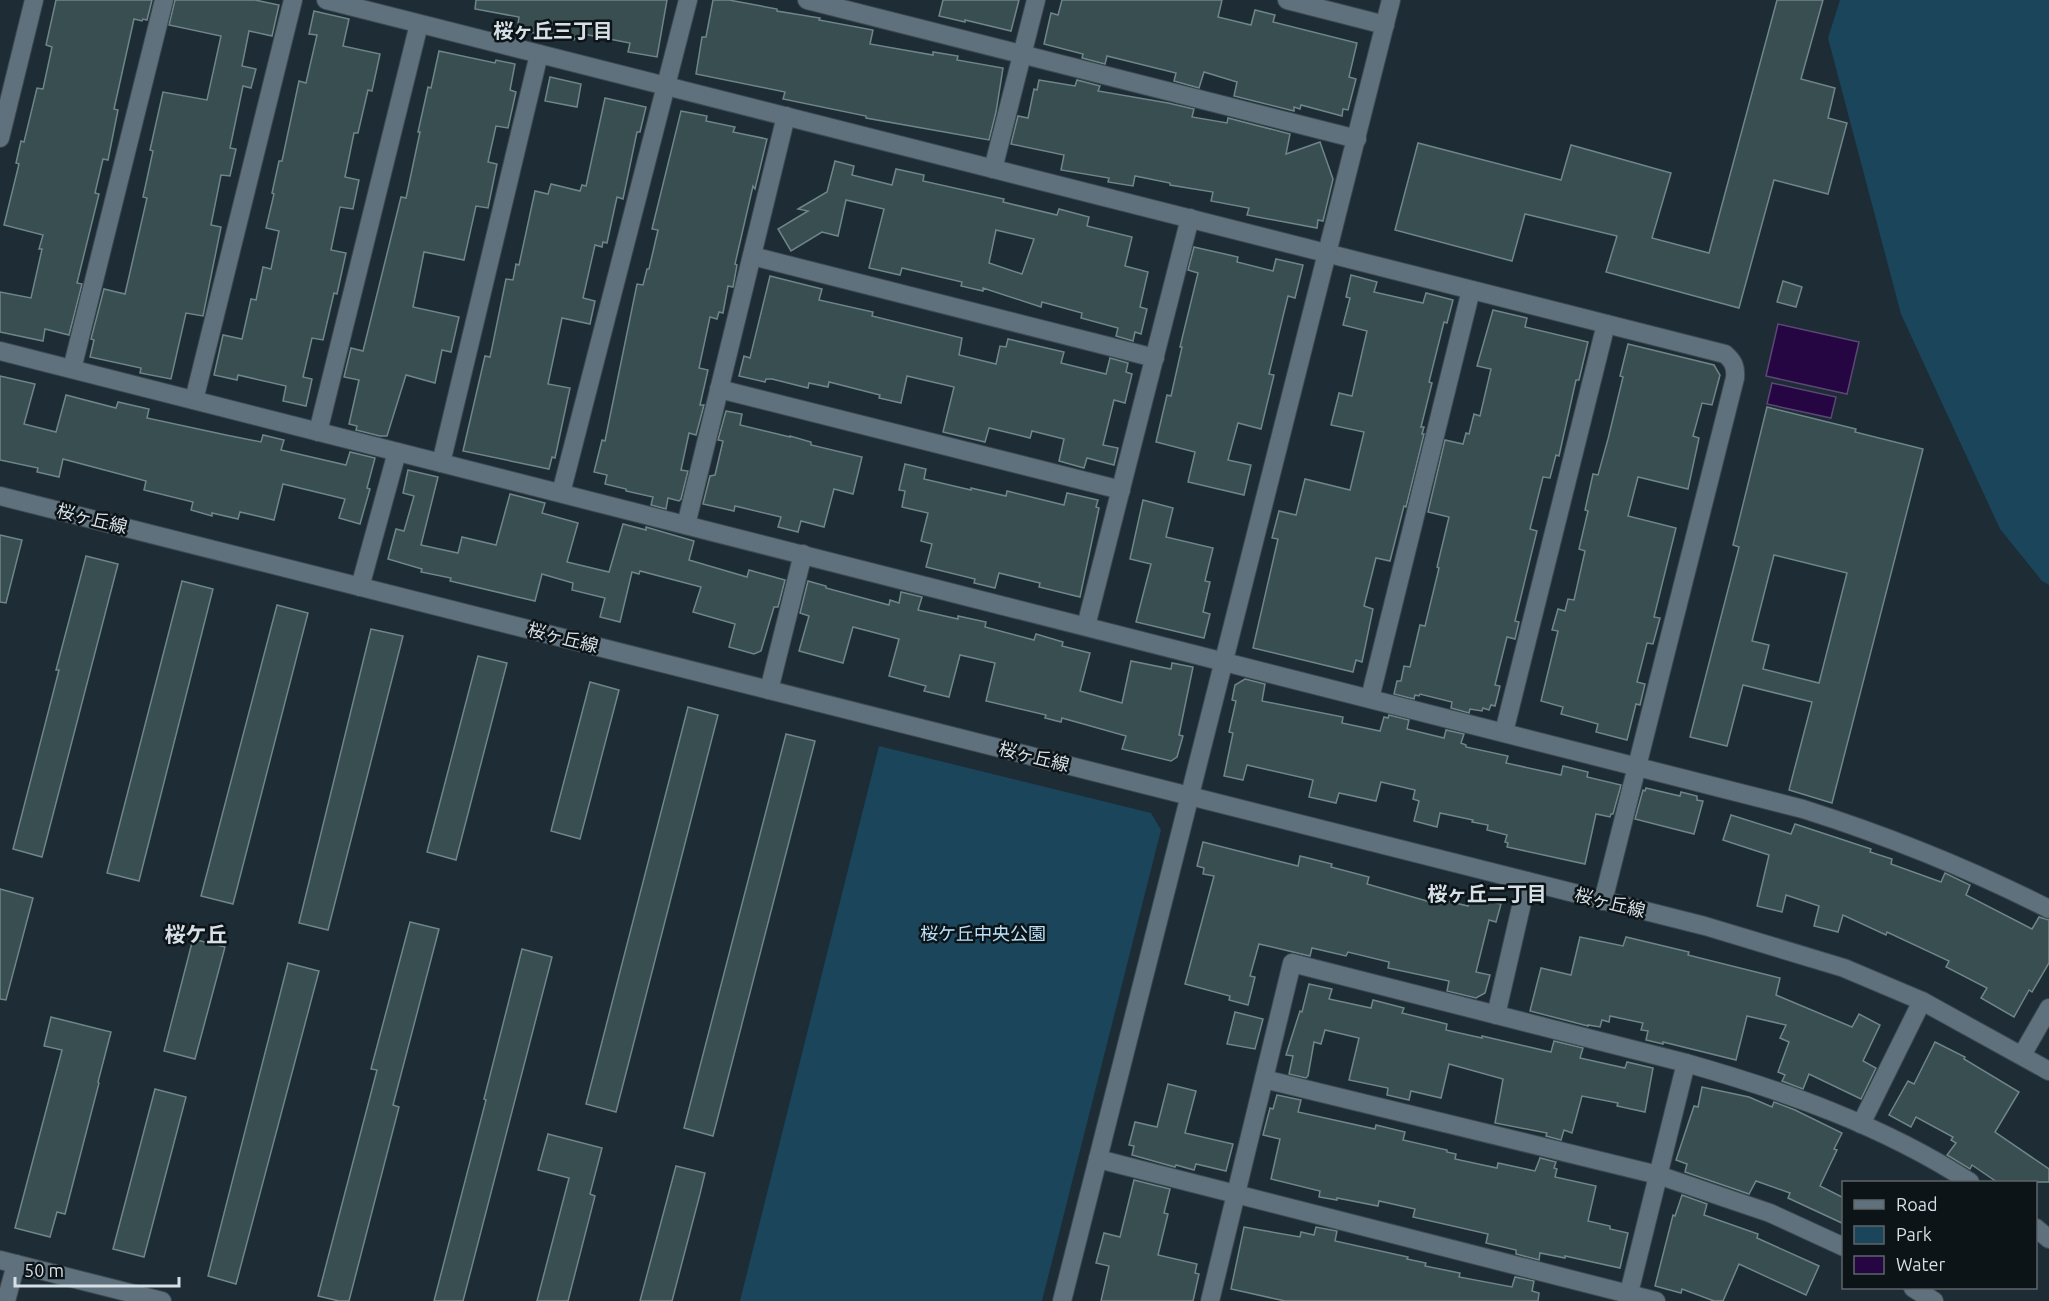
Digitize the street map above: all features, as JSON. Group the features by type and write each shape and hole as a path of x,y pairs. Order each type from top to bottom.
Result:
{"street":[{"path":"0,138 34,0"},
{"path":"72,369 164,0"},
{"path":"194,400 294,0"},
{"path":"326,0 377,6 418,24 1725,354 1733,361 1736,369 1603,901"},
{"path":"561,493 688,0"},
{"path":"807,0 1357,139"},
{"path":"993,169 1036,0"},
{"path":"1287,0 1385,25"},
{"path":"1062,1301 1391,0"},
{"path":"318,432 418,24"},
{"path":"441,463 539,54"},
{"path":"686,525 786,116"},
{"path":"1086,626 1190,218"},
{"path":"752,256 1155,357"},
{"path":"1370,698 1471,290"},
{"path":"1504,732 1606,324"},
{"path":"0,351 1803,809 1861,827 1998,883 2049,909"},
{"path":"719,389 1121,490"},
{"path":"360,587 397,452"},
{"name":"桜ヶ丘線","path":"0,496 1705,926 1844,968 1922,1001 2049,1071"},
{"path":"769,690 803,554"},
{"path":"1496,1015 1527,881"},
{"path":"1210,1301 1292,963 1742,1079 1861,1124 1919,1152 1968,1181"},
{"path":"1861,1124 1922,1001"},
{"path":"2022,1055 2049,1008"},
{"path":"1628,1297 1686,1063"},
{"path":"1264,1079 1658,1175 1770,1213 1842,1247"},
{"path":"1098,1159 1628,1297 1656,1301"},
{"path":"2037,1229 2049,1239"},
{"path":"6,1301 8,1262 162,1301"},
{"path":"1916,1289 1934,1301"}],"green space":[{"path":"1840,0 2049,0 2049,585 2042,581 2000,529 1901,314 1828,38"},
{"name":"桜ケ丘中央公園","path":"879,746 1151,813 1161,830 1042,1301 740,1301"}],"water":[{"path":"1778,324 1859,342 1847,394 1766,376"},
{"path":"1772,383 1836,397 1831,418 1767,404"}],"building":[{"path":"56,0 152,0 147,20 134,19 114,109 118,110 108,160 103,159 95,193 99,194 77,283 82,284 69,335 45,329 43,341 0,332 0,292 31,298 42,249 39,249 43,235 4,225 19,164 16,163 21,141 24,142 37,88 43,89 52,47 46,45"},
{"path":"175,0 255,0 279,5 272,36 249,31 242,66 256,69 251,88 243,86 230,148 236,149 230,176 221,175 211,225 221,227 203,316 186,313 171,379 140,373 141,368 90,357 94,340 91,339 104,289 125,294 147,198 143,197 153,151 150,150 163,92 207,100 221,36 169,25"},
{"path":"476,0 667,0 657,57 628,52 630,43 583,34 582,39 575,38 574,40 517,30 519,17 475,9"},
{"path":"713,0 729,0 777,9 777,11 873,30 870,44 933,55 933,52 958,56 957,60 1003,68 989,140 866,118 866,116 783,99 785,92 696,74 702,37 706,37"},
{"path":"943,0 1019,0 1011,31 939,16"},
{"path":"1062,0 1222,0 1218,17 1251,25 1255,10 1275,15 1273,22 1357,43 1349,77 1356,79 1348,110 1343,109 1342,116 1301,105 1300,109 1294,107 1294,111 1234,96 1237,82 1204,72 1199,88 1174,81 1176,73 1107,56 1105,64 1082,58 1083,54 1044,44 1051,13 1058,15"},
{"path":"1777,0 1823,0 1801,79 1835,88 1828,118 1847,123 1828,194 1774,180 1739,308 1606,272 1617,236 1525,214 1512,261 1395,230 1418,143 1561,180 1571,145 1671,173 1652,238 1709,253"},
{"path":"314,11 349,19 343,46 380,54 372,91 368,90 358,133 354,133 345,177 359,180 353,209 340,207 331,250 346,253 323,340 312,338 303,377 312,379 306,406 283,401 286,386 238,375 237,380 214,375 223,335 242,339 251,299 256,300 263,267 271,269 279,231 266,228 279,161 282,161 299,81 306,83 317,35 309,34"},
{"path":"439,51 495,63 496,60 515,64 510,90 516,92 508,128 496,126 488,162 497,164 488,208 476,206 464,260 424,252 413,307 459,317 451,352 442,350 435,383 406,375 387,436 380,436 356,430 357,426 349,424 359,380 344,377 351,348 363,351 401,197 406,198 428,87 431,88"},
{"path":"550,77 581,84 577,107 545,101"},
{"path":"1039,80 1075,86 1077,80 1100,86 1098,91 1194,109 1192,117 1227,123 1228,118 1290,134 1286,154 1320,142 1333,179 1323,221 1318,220 1317,228 1247,215 1249,208 1211,201 1213,192 1135,176 1133,186 1108,182 1109,178 1061,170 1064,155 1011,144 1018,116 1028,118 1034,89 1037,90"},
{"path":"605,98 646,107 640,132 637,132 623,199 617,197 607,243 603,242 602,247 595,245 583,298 595,301 590,324 562,318 548,384 570,388 555,458 552,457 549,469 463,451 485,356 490,357 506,279 513,280 516,264 519,265 535,191 548,194 551,184 580,191 582,185 586,186"},
{"path":"681,111 707,116 706,121 735,127 733,132 767,139 755,189 753,186 735,264 737,265 733,287 728,286 723,313 719,312 717,319 710,317 699,368 708,370 700,405 704,405 696,435 689,433 681,470 688,471 681,499 679,501 668,498 666,509 651,505 653,497 605,484 607,475 594,472 602,440 605,441 637,284 643,285 647,269 649,269 658,230 652,229"},
{"path":"835,161 854,166 852,175 892,185 896,169 924,175 923,181 1004,199 1003,202 1057,215 1059,209 1089,217 1087,226 1132,237 1125,266 1148,272 1140,307 1147,309 1141,334 1135,332 1133,341 1116,336 1118,328 1081,318 1082,313 1042,302 1041,307 983,288 983,291 961,286 962,282 902,268 900,275 869,268 884,209 846,200 838,236 822,232 791,251 778,229 808,211 798,209 827,192","holes":["996,230 1034,239 1022,274 989,263"]},
{"path":"1194,247 1238,257 1237,262 1273,271 1276,259 1303,265 1295,298 1288,296 1269,374 1274,375 1261,429 1238,423 1228,460 1251,465 1244,495 1188,482 1195,452 1156,442 1167,395 1171,396 1198,273 1188,270"},
{"path":"1351,275 1377,282 1374,292 1423,303 1426,293 1453,300 1447,323 1444,322 1429,382 1432,383 1421,427 1424,427 1422,434 1424,434 1406,507 1404,506 1390,561 1376,558 1364,606 1373,609 1362,662 1356,660 1353,672 1253,648 1278,539 1272,538 1279,511 1296,515 1305,479 1350,490 1364,432 1331,425 1339,393 1352,396 1367,331 1343,325 1350,298 1346,297"},
{"path":"770,276 822,289 819,300 873,312 872,316 962,338 959,355 996,364 1000,346 1006,347 1008,339 1064,352 1061,363 1106,374 1110,358 1128,363 1126,372 1132,374 1125,403 1114,400 1103,445 1118,448 1114,465 1087,458 1084,468 1059,461 1064,439 1032,431 1030,438 989,428 985,442 943,432 954,387 907,376 901,403 879,398 880,395 829,382 828,387 809,383 808,388 772,379 766,379 765,382 739,376 744,356 750,358"},
{"path":"1783,281 1802,287 1796,307 1777,302"},
{"path":"1493,310 1527,318 1525,327 1588,342 1579,380 1576,380 1559,456 1556,455 1550,478 1543,477 1530,529 1537,531 1515,621 1519,622 1515,639 1507,637 1495,685 1500,686 1495,706 1491,705 1489,710 1483,708 1482,711 1470,709 1469,713 1451,708 1452,702 1420,694 1415,695 1414,699 1394,694 1397,681 1401,681 1404,666 1410,667 1420,625 1425,626 1439,568 1437,567 1449,517 1428,512 1445,440 1463,444 1466,433 1469,434 1474,414 1480,416 1491,369 1477,366"},
{"path":"1628,344 1714,365 1720,375 1712,405 1702,403 1693,436 1699,438 1688,489 1638,477 1628,516 1676,528 1654,617 1660,618 1653,644 1647,643 1637,682 1645,684 1640,705 1636,704 1627,740 1596,732 1598,724 1561,714 1563,707 1541,701 1558,631 1552,630 1558,609 1565,611 1568,599 1574,600 1585,551 1579,549 1588,511 1585,510 1593,474 1598,475 1608,439 1623,377 1620,376"},
{"path":"0,376 35,384 24,424 56,432 66,395 116,408 118,402 149,409 147,418 226,435 261,442 263,435 284,440 281,450 346,465 350,452 375,458 367,488 370,489 360,524 339,518 345,499 283,484 274,520 240,512 238,519 212,513 212,516 191,510 193,502 144,490 146,481 63,459 59,477 37,472 38,468 0,460"},
{"path":"1767,407 1856,429 1855,432 1923,449 1832,803 1789,790 1812,702 1743,685 1727,746 1690,737 1739,547 1733,545","holes":["1774,555 1847,573 1819,683 1763,669 1769,645 1752,641"]},
{"path":"726,411 742,414 740,425 790,436 811,442 811,445 862,457 853,494 834,489 824,527 801,521 798,532 778,527 781,517 735,506 734,511 703,504 710,476 715,475 723,441 718,440"},
{"path":"905,464 926,469 924,479 971,490 971,488 1006,496 1007,491 1064,505 1067,493 1098,500 1096,507 1099,508 1080,597 1039,587 1040,583 999,573 995,588 974,583 975,579 926,567 932,544 921,541 928,513 902,507 905,491 899,490"},
{"path":"408,470 438,477 421,545 458,553 462,537 496,545 510,494 545,503 542,513 578,523 567,562 609,572 623,524 646,530 646,527 694,541 689,560 747,577 749,570 785,580 778,607 774,607 761,651 754,654 729,647 735,624 693,612 701,587 640,571 639,574 632,572 620,622 600,617 605,598 572,590 573,583 542,574 535,601 450,581 451,578 421,572 422,569 388,559 396,529 404,531 414,496 403,493"},
{"path":"1143,500 1173,508 1166,537 1213,548 1205,581 1210,582 1203,612 1210,614 1204,638 1136,622 1151,564 1130,559"},
{"path":"0,535 22,540 6,603 0,602"},
{"path":"86,556 118,564 42,857 13,849"},
{"path":"182,581 213,589 139,881 107,873"},
{"path":"808,581 889,605 890,600 899,603 901,592 922,597 918,610 958,619 958,616 986,622 985,627 1034,640 1036,634 1063,642 1062,646 1090,653 1080,691 1122,703 1131,661 1171,669 1172,663 1193,667 1179,735 1183,736 1177,757 1171,761 1122,749 1126,736 1062,718 1061,722 1045,718 1046,715 986,701 995,663 960,655 949,697 924,691 926,686 889,676 899,639 853,627 843,663 799,651 809,616 800,613"},
{"path":"277,605 308,613 233,904 201,896"},
{"path":"371,629 403,636 328,930 299,923"},
{"path":"478,656 507,663 456,860 427,852"},
{"path":"1245,679 1265,684 1262,701 1343,717 1342,723 1380,731 1384,717 1388,718 1389,715 1409,720 1407,729 1444,738 1446,730 1464,734 1461,743 1466,747 1508,756 1506,763 1561,775 1563,766 1588,772 1587,777 1621,785 1613,814 1610,817 1596,814 1585,864 1507,847 1508,843 1505,842 1507,835 1487,830 1488,825 1472,822 1473,820 1440,813 1437,827 1414,821 1419,801 1413,799 1415,790 1381,782 1376,801 1339,793 1336,803 1309,797 1313,780 1247,765 1243,780 1224,776 1233,733 1229,732 1236,701 1232,700 1235,685"},
{"path":"590,682 619,690 580,839 551,831"},
{"path":"688,707 718,715 616,1112 586,1104"},
{"path":"786,734 815,741 713,1136 684,1128"},
{"path":"1646,788 1680,796 1681,792 1697,796 1697,800 1703,801 1694,834 1635,819 1643,790 1645,791"},
{"path":"1731,815 1791,834 1795,824 1871,849 1870,852 1892,859 1891,864 1941,882 1945,873 1970,885 1966,895 2032,929 2039,917 2049,920 2049,963 2032,992 2029,990 2014,1017 1981,998 1987,988 1946,967 1949,961 1887,932 1886,935 1843,915 1838,932 1814,926 1819,906 1786,895 1782,912 1757,906 1769,855 1723,840"},
{"path":"1203,842 1298,866 1300,856 1332,864 1331,867 1369,877 1367,884 1434,903 1435,898 1468,906 1471,897 1501,904 1496,922 1489,920 1476,972 1490,975 1485,993 1476,998 1447,991 1449,981 1388,968 1389,962 1348,952 1346,956 1312,948 1310,956 1259,944 1250,976 1255,977 1248,1005 1229,1000 1230,996 1185,984 1214,876 1203,874 1204,868 1197,866"},
{"path":"0,889 33,898 6,1000 0,999"},
{"path":"410,922 439,929 393,1105 399,1107 349,1301 339,1301 318,1296 377,1070 371,1069"},
{"path":"1580,937 1623,946 1626,937 1780,978 1776,995 1852,1027 1859,1014 1880,1025 1863,1061 1876,1068 1861,1099 1809,1074 1803,1089 1782,1081 1785,1075 1778,1072 1789,1042 1780,1038 1786,1025 1747,1016 1736,1060 1646,1040 1648,1031 1641,1030 1643,1023 1610,1016 1609,1022 1602,1020 1600,1027 1588,1026 1530,1011 1541,968 1571,975"},
{"path":"193,939 225,947 195,1059 164,1051"},
{"path":"522,949 552,957 463,1301 434,1301 486,1100 484,1099"},
{"path":"288,963 319,971 236,1284 208,1276"},
{"path":"1309,984 1332,989 1329,999 1371,1008 1373,1000 1404,1008 1402,1013 1447,1024 1446,1030 1551,1052 1554,1041 1583,1048 1580,1058 1625,1068 1627,1062 1653,1068 1645,1112 1617,1106 1618,1103 1582,1096 1572,1133 1564,1130 1561,1140 1546,1136 1547,1133 1495,1123 1503,1079 1449,1064 1441,1098 1411,1091 1409,1100 1387,1095 1388,1088 1349,1080 1359,1038 1325,1030 1321,1044 1314,1042 1308,1076 1306,1078 1289,1074 1293,1056 1286,1055 1300,1011 1302,1012"},
{"path":"1235,1012 1263,1019 1255,1049 1227,1044"},
{"path":"51,1017 111,1032 65,1214 57,1212 50,1237 15,1228 62,1050 44,1046"},
{"path":"1935,1042 1965,1057 1964,1059 2019,1092 1995,1132 2049,1169 2049,1182 1996,1181 1972,1165 1970,1169 1947,1155 1956,1143 1951,1140 1953,1137 1916,1117 1911,1127 1889,1115 1908,1081 1914,1084"},
{"path":"1168,1084 1196,1091 1185,1133 1233,1144 1226,1171 1196,1164 1194,1170 1176,1165 1175,1167 1132,1155 1134,1146 1129,1145 1135,1122 1157,1127"},
{"path":"1702,1087 1749,1097 1772,1107 1774,1102 1842,1133 1834,1149 1837,1150 1820,1186 1842,1197 1842,1223 1788,1198 1790,1193 1756,1181 1749,1194 1685,1172 1687,1164 1676,1160 1694,1106 1698,1107"},
{"path":"155,1089 186,1097 144,1257 113,1249"},
{"path":"1277,1095 1301,1100 1298,1112 1375,1129 1376,1125 1405,1132 1403,1140 1447,1150 1447,1152 1456,1154 1455,1159 1497,1168 1498,1163 1535,1171 1540,1158 1556,1162 1555,1177 1596,1186 1588,1221 1628,1233 1620,1268 1540,1253 1539,1260 1516,1254 1516,1250 1486,1243 1488,1234 1413,1217 1415,1209 1379,1201 1378,1206 1319,1197 1320,1191 1271,1179 1280,1139 1263,1135 1270,1108 1273,1109"},
{"path":"548,1134 602,1148 590,1194 595,1196 568,1301 537,1301 569,1178 538,1170"},
{"path":"676,1166 705,1173 672,1301 640,1301"},
{"path":"1134,1180 1170,1189 1164,1213 1168,1214 1158,1255 1197,1264 1195,1273 1199,1274 1193,1301 1101,1301 1109,1266 1096,1263 1104,1233 1120,1237"},
{"path":"1682,1195 1707,1204 1704,1215 1758,1234 1757,1238 1819,1266 1806,1295 1739,1264 1723,1301 1714,1301 1682,1289 1681,1293 1655,1286 1673,1215 1675,1216"},
{"path":"1244,1227 1300,1237 1301,1232 1314,1235 1316,1227 1337,1231 1335,1241 1408,1257 1407,1259 1426,1263 1425,1266 1460,1273 1459,1277 1512,1287 1515,1277 1534,1281 1532,1291 1539,1293 1538,1301 1285,1301 1231,1289"}],"district":[{"name":"桜ヶ丘三丁目","path":"553,31"},
{"name":"桜ヶ丘二丁目","path":"1487,894"},
{"name":"桜ケ丘","path":"196,935"}]}
